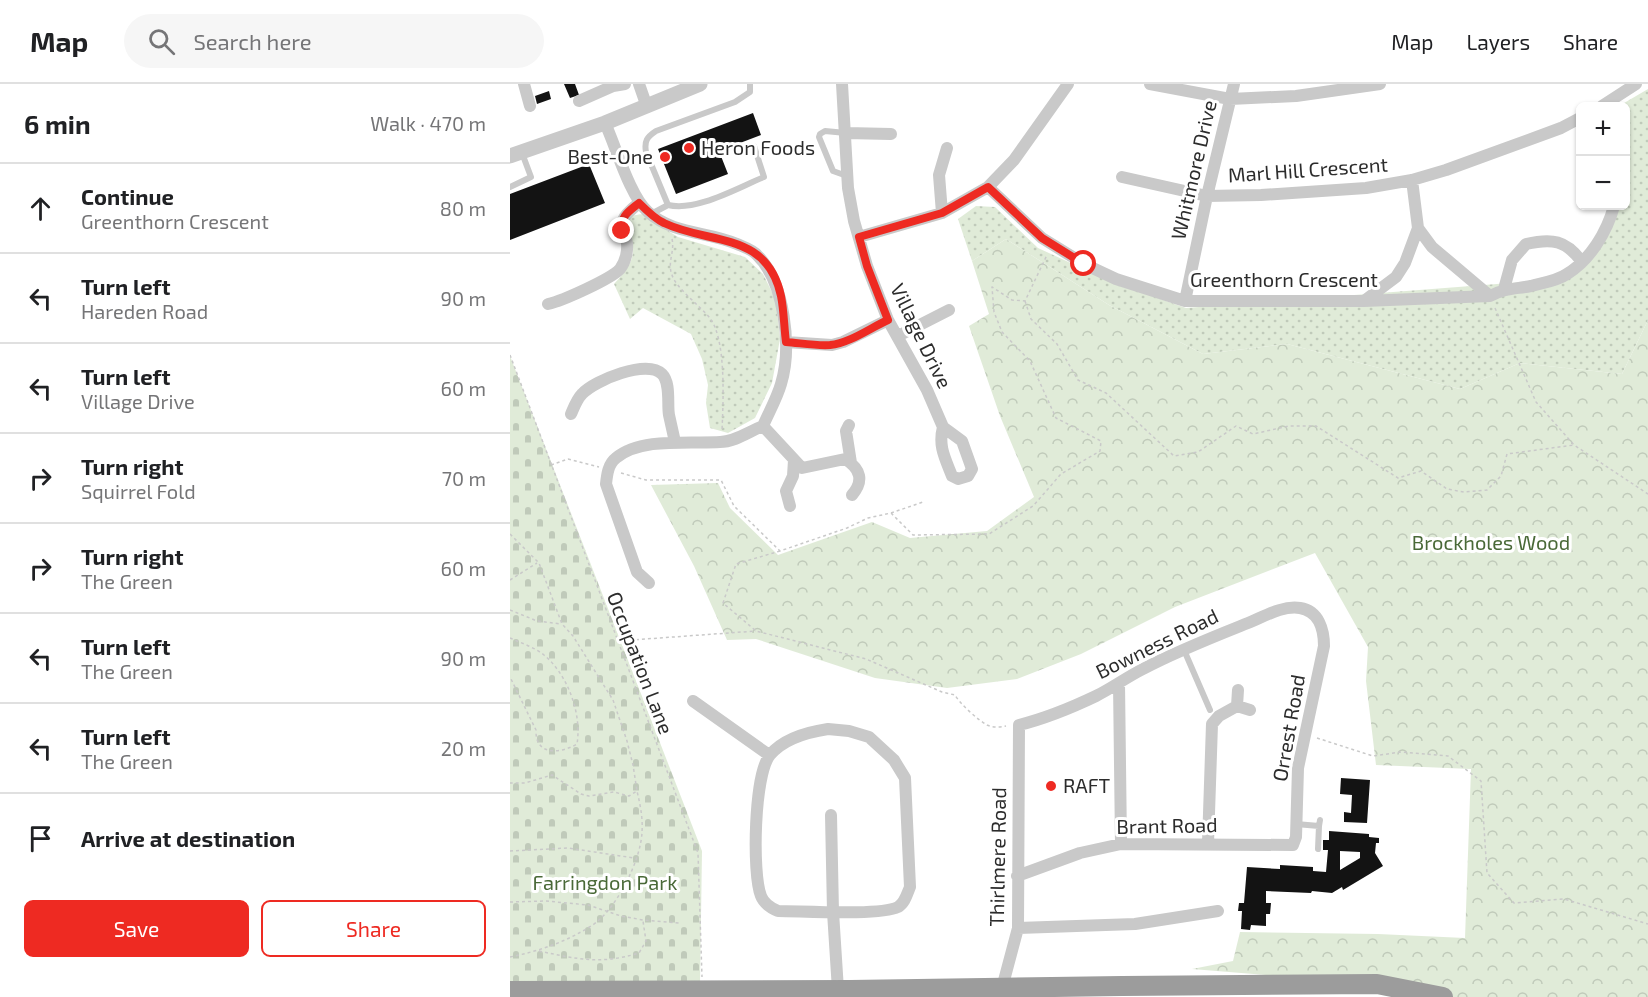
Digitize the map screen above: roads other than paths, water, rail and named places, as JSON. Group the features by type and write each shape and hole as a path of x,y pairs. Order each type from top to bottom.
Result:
{"highway":[{"path":"510,991 580,994 691,992 864,994 943,993 1002,988 1026,992 1377,984 1443,997"}],"street":[{"path":"524,84 530,106"},
{"path":"579,101 613,86 625,84"},
{"path":"639,84 647,107"},
{"path":"516,154 605,123 700,84"},
{"name":"Village Drive","path":"842,84 847,176 854,221 867,266 888,320 927,390 943,427"},
{"path":"859,237 942,213 988,187 1014,160 1068,84"},
{"path":"1149,84 1230,99 1296,96 1380,84"},
{"name":"Whitmore Drive","path":"1185,301 1234,84"},
{"path":"1608,102 1636,84"},
{"name":"Marl Hill Crescent","path":"1122,177 1207,196 1366,188 1412,180 1446,170 1576,120"},
{"path":"605,123 639,203 651,214 663,223 690,233 718,237 736,243 756,253 771,271 780,294 786,342 782,383 763,426 733,440 675,442 632,450 615,458 608,470 606,483 637,572 649,584"},
{"path":"846,133 891,134"},
{"path":"942,213 939,175 947,148"},
{"path":"1365,301 1396,277 1405,263 1418,228 1412,180"},
{"name":"Greenthorn Crescent","path":"988,187 1042,238 1084,264 1116,279 1185,301 1365,301 1490,296 1504,289 1528,287 1566,275 1582,262 1601,237 1612,210"},
{"path":"548,304 558,302 619,270 626,258 627,250 621,221 639,203"},
{"path":"1418,228 1432,247 1490,296"},
{"path":"1504,289 1512,260 1526,244 1552,241 1563,244 1573,250 1582,262"},
{"path":"898,336 949,310"},
{"path":"786,342 832,345 888,320"},
{"path":"571,414 580,395 603,380 640,369 653,369 664,375 667,384 669,413 675,442"},
{"path":"849,425 846,431 851,463"},
{"path":"763,426 802,468 845,459 851,463 858,471 860,479 860,486 852,495"},
{"path":"790,506 786,491 793,476 794,460"},
{"name":"Bowness Road","path":"1019,725 1095,696 1184,649 1287,608 1301,608 1313,614"},
{"name":"Orrest Road","path":"1286,846 1293,845 1295,842 1298,768 1307,735 1324,646 1321,623 1313,614"},
{"path":"1119,683 1120,844"},
{"path":"1237,706 1238,690"},
{"path":"693,701 769,755"},
{"path":"1208,843 1212,724 1217,718 1237,706 1250,710"},
{"name":"Thirlmere Road","path":"1002,988 1018,928 1019,725"},
{"path":"828,729 849,730 869,738 882,747 894,760 905,778 910,887 905,900 899,906 881,911 833,912 778,911 768,906 762,898 758,885 756,806 769,755 782,745 810,731 828,729"},
{"path":"831,815 835,993"},
{"name":"Brant Road","path":"1017,876 1066,857 1120,844 1208,843 1286,846"},
{"path":"1018,928 1135,924 1218,910"}],"lane":[{"path":"668,205 645,152 648,136 735,102 750,92 750,84"},
{"path":"846,133 825,131 819,137 833,171 847,176"},
{"path":"651,214 668,205 680,208 705,202 764,177 754,146"},
{"path":"510,187 531,177 516,154"},
{"path":"1184,649 1210,710"},
{"path":"1296,824 1319,823 1318,849"}],"place":[{"name":"Heron Foods","path":"689,148"},
{"name":"Best-One","path":"665,157"},
{"name":"RAFT","path":"1051,786"}],"park label":[{"name":"Brockholes Wood","path":"1491,543"},
{"name":"Farringdon Park","path":"605,883"}]}
